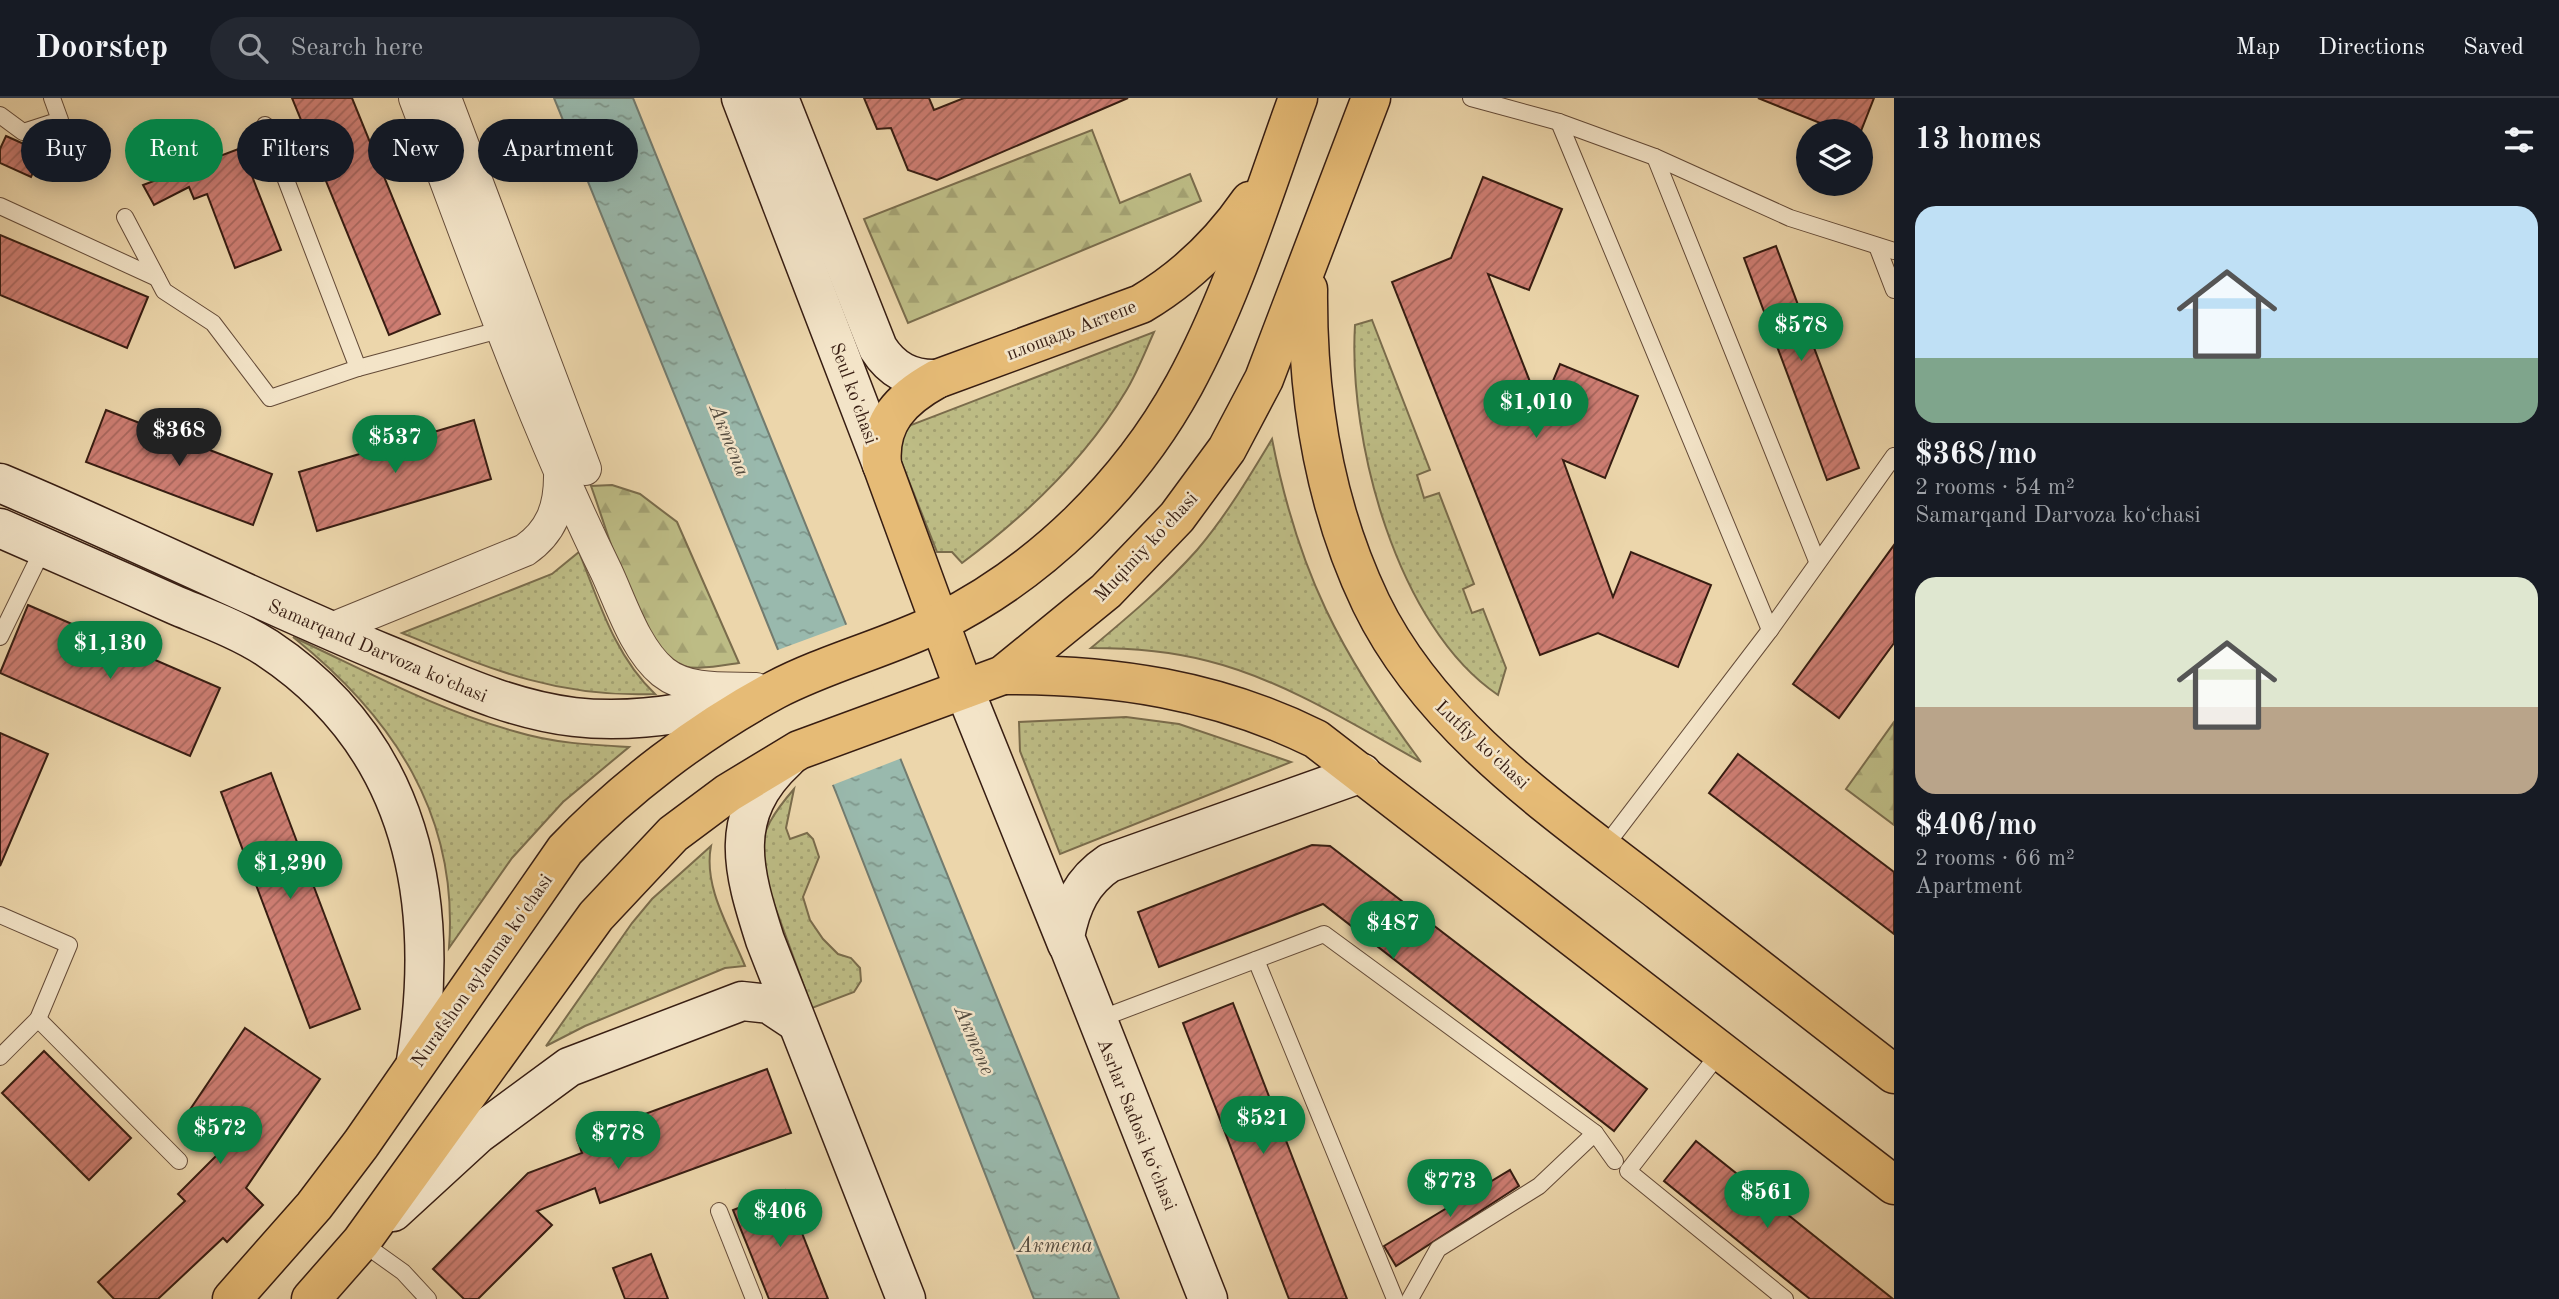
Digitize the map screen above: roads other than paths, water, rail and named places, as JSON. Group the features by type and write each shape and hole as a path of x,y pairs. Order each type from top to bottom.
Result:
{"main road":[{"name":"Seul ko'chasi","path":"741,98 964,689"},
{"path":"779,98 878,348 901,372 918,379 937,379"},
{"path":"939,622 1015,577 1065,536 1092,510 1143,449 1171,408 1202,349 1298,98"},
{"name":"Muqimiy ko'chasi","path":"799,750 904,709 1003,675 1106,591 1177,517 1227,449 1264,379 1371,98"},
{"name":"площадь Актепе","path":"881,466 881,444 889,419 906,399 937,379 1141,304 1161,292 1214,245 1274,164"},
{"name":"Lutfiy ko'chasi","path":"1309,266 1308,349 1318,440 1346,539 1371,604 1406,660 1446,713 1491,756 1603,849 1894,1074"},
{"name":"Samarqand Darvoza koʻchasi","path":"0,483 329,630 493,698 571,716 621,720 658,717 738,701 776,689"},
{"name":"Samarqand Darvoza koʻchasi","path":"0,528 265,646 324,694 364,741 397,801 418,867 426,988 416,1061"},
{"name":"Nurafshon aylanma ko'chasi","path":"232,1299 322,1196 565,850 590,824 696,740 776,689 939,622"},
{"path":"1003,675 1068,675 1136,682 1203,695 1282,722 1316,739 1894,1185"},
{"name":"Asrlar Sadosi ko‘chasi","path":"964,689 1208,1299"},
{"path":"799,750 762,786 750,811 745,831 744,862 770,953 906,1299"},
{"path":"311,1299 361,1242 454,1116 555,970 648,858 705,809 799,750"},
{"name":"Asrlar Sadosi ko‘chasi","path":"1070,949 1065,937 1075,900 1088,879 1109,863 1362,773"},
{"path":"361,1242 478,1134 549,1080 594,1055 746,997 759,986 767,973 770,953"},
{"path":"729,1004 755,1001 769,1004 796,1022"}],"street":[{"path":"329,630 525,550 542,536 555,516 572,473 503,329 415,98"},
{"path":"445,98 572,473 636,634 660,669 680,681 703,686 776,689"}],"lane":[{"path":"0,115 23,132 60,120 52,98"},
{"path":"1471,98 1559,122 1655,158 1790,218 1894,251"},
{"path":"1559,122 1770,630"},
{"path":"1655,158 1817,561"},
{"path":"287,182 358,368"},
{"path":"0,206 157,278"},
{"path":"124,216 164,291 213,323 270,398 358,368 503,329"},
{"path":"1877,246 1894,290"},
{"path":"1603,849 1770,630 1894,456"},
{"path":"0,637 44,547"},
{"path":"0,915 69,945 38,1019 0,1058"},
{"path":"1097,1020 1324,934 1595,1133 1615,1161"},
{"path":"1256,960 1395,1299"},
{"path":"38,1019 179,1161"},
{"path":"1721,1051 1628,1171 1785,1299"},
{"path":"1410,1299 1438,1249 1539,1186 1595,1133"},
{"path":"719,1211 754,1299"},
{"path":"361,1242 403,1272 428,1299"}],"water":[{"name":"Актепа","path":"554,98 633,98 1119,1299 1034,1299 837,795 588,182 638,182 638,119 563,119"}],"water label":[{"name":"Актепе","path":"975,1040"}]}
